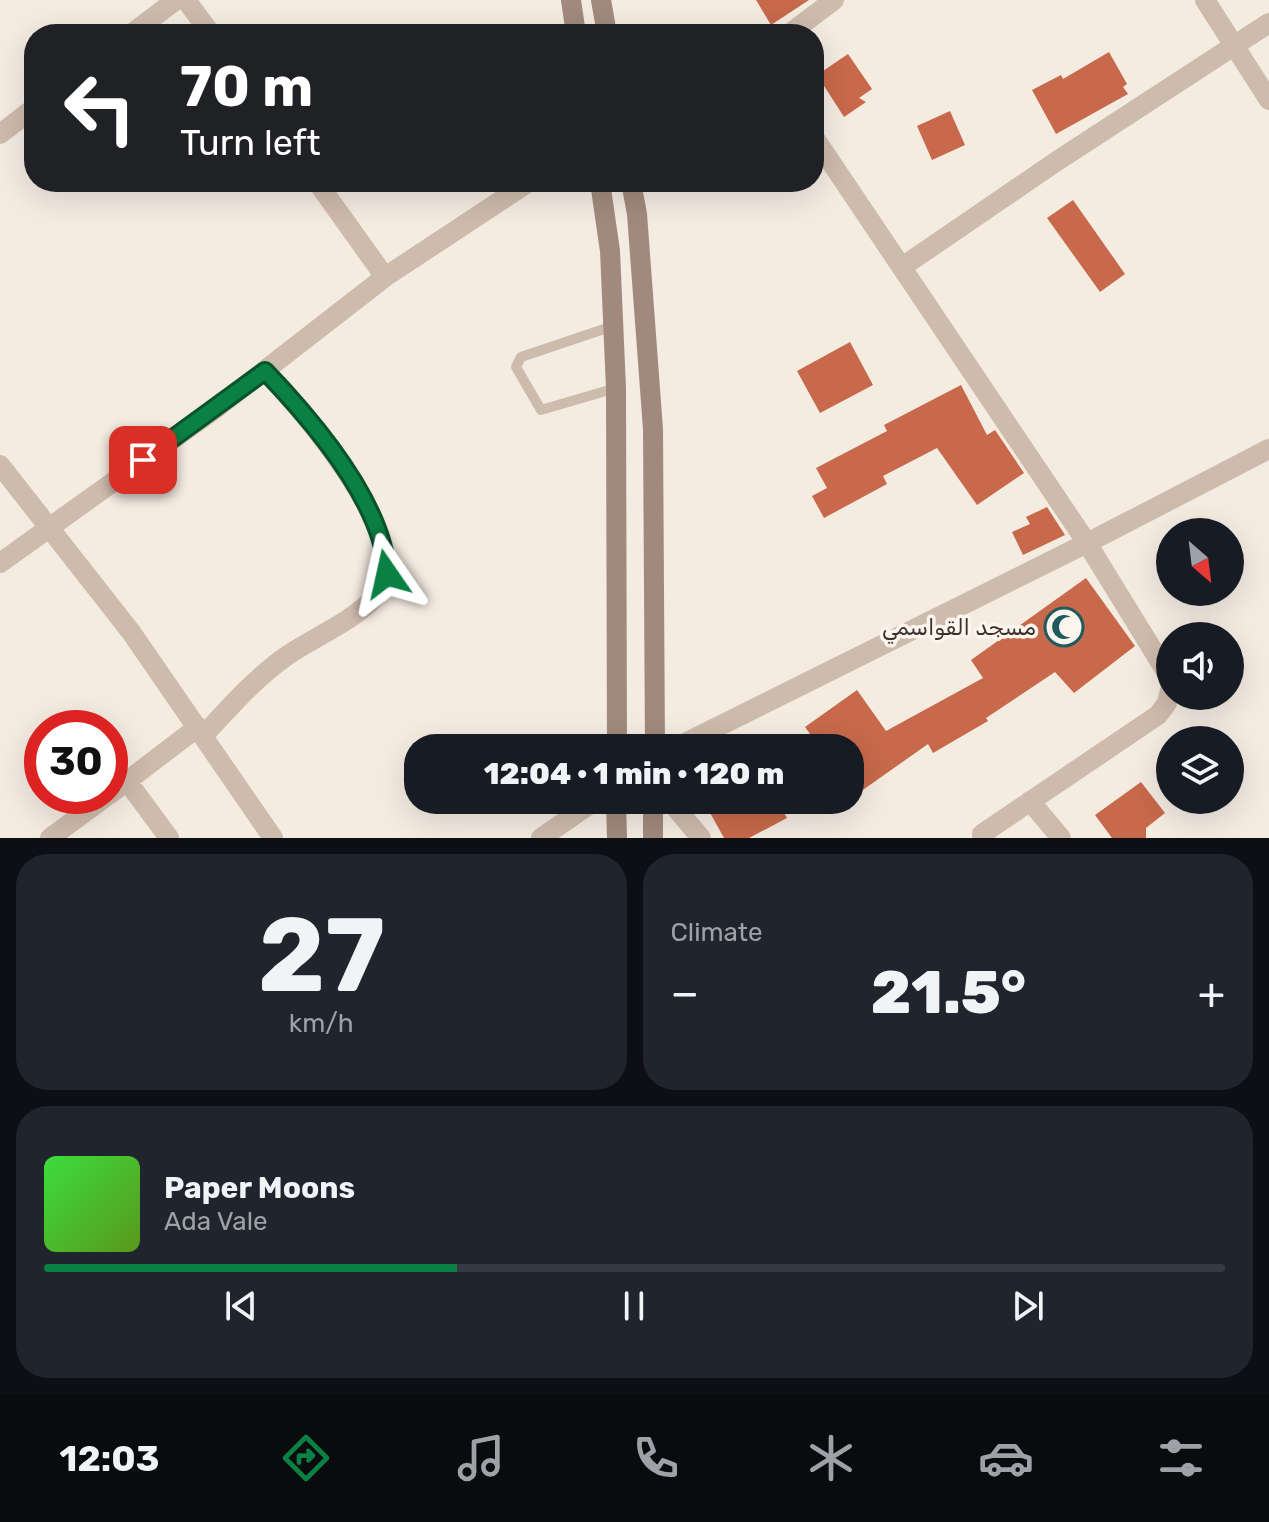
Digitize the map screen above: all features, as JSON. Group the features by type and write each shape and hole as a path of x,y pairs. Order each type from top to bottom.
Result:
{"main road":[{"path":"571,0 575,24"},
{"path":"601,0 605,24"},
{"path":"601,192 610,251 616,388 617,734"},
{"path":"633,192 653,429 655,734"},
{"path":"616,814 617,838"},
{"path":"653,814 653,838"}],"street":[{"path":"144,24 176,0"},
{"path":"186,0 204,24"},
{"path":"802,24 834,0"},
{"path":"1205,0 1269,100"},
{"path":"902,267 1057,161 1269,23"},
{"path":"0,134 24,116"},
{"path":"824,152 1087,543 1156,655"},
{"path":"324,192 385,277"},
{"path":"0,563 265,371 385,277 514,192"},
{"path":"128,781 201,731 288,655 328,633 376,596 387,574 386,551 355,488 325,442 265,371"},
{"path":"703,734 1269,449"},
{"path":"0,465 131,632 273,838"},
{"path":"982,834 1162,710"},
{"path":"1030,801 1061,838"},
{"path":"128,802 169,838"},
{"path":"50,838 82,814"},
{"path":"541,838 576,814"},
{"path":"681,814 701,838"}],"lane":[{"path":"613,326 521,357 516,367 541,410 616,388"}],"building":[{"path":"756,0 809,0 773,24"},
{"path":"1109,52 1127,84 1123,87 1128,94 1056,134 1032,90 1061,75 1063,79"},
{"path":"848,54 872,89 859,98 866,102 844,117 824,86 824,70"},
{"path":"950,111 965,145 932,160 917,126"},
{"path":"1073,200 1125,274 1100,292 1047,218"},
{"path":"850,342 873,385 820,413 797,371"},
{"path":"961,385 987,435 995,430 1024,473 977,505 937,448 883,476 887,484 824,518 812,496 827,488 816,468 887,431 884,425"},
{"path":"1047,507 1065,535 1023,555 1012,532 1030,524 1026,517"},
{"path":"1086,578 1135,646 1074,693 1055,672 986,718 988,721 933,753 928,744 864,789 864,734 810,734 805,727 857,690 886,731 983,678 971,660"},
{"path":"1141,782 1156,801 1156,814 1164,814 1146,828 1146,838 1112,838 1095,815"},
{"path":"711,814 785,814 787,818 749,838 724,838"}],"place":[{"name":"مسجد القواسمي","path":"1064,627"}],"route":[{"path":"143,460 265,371 325,442 355,488 371,515 386,551 387,574"}]}
